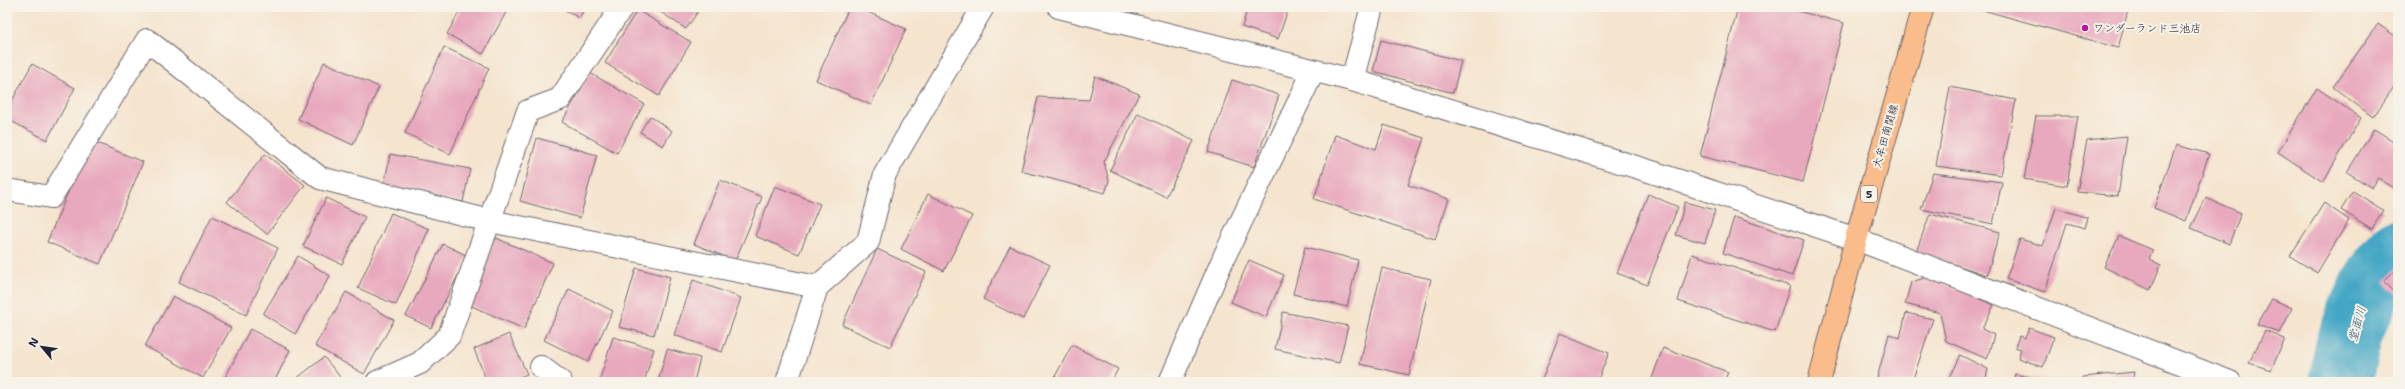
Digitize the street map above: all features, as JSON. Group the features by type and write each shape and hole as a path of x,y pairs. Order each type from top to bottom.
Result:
{"main road":[{"name":"大牟田南関線","path":"1819,382 1856,239 1923,7"}],"street":[{"path":"378,382 420,363 449,336 528,111 560,99 622,7"},
{"path":"787,382 817,287 868,242 885,174 983,7"},
{"path":"1059,7 1313,72 1352,80 1648,171 1856,239 2230,382"},
{"path":"1352,80 1372,7"},
{"path":"7,190 51,197 147,40 320,178 490,221 817,287"},
{"path":"1170,382 1224,257 1313,72"},
{"path":"541,367 561,382"}],"building":[{"path":"462,7 509,7 483,54 447,34"},
{"path":"560,7 586,7 579,18"},
{"path":"653,7 701,7 686,29"},
{"path":"843,7 862,7 861,9 906,29 871,105 816,80 848,10"},
{"path":"1248,7 1289,7 1278,39 1242,27"},
{"path":"1738,7 1782,7 1844,23 1803,182 1700,156"},
{"name":"ワンダーランド三池店","path":"1972,7 2129,7 2118,48"},
{"path":"637,10 691,42 659,96 605,63"},
{"path":"2378,24 2398,38 2398,81 2373,117 2333,87"},
{"path":"1381,40 1461,61 1453,93 1373,71"},
{"path":"444,47 489,68 450,154 405,133"},
{"path":"324,62 379,87 353,145 298,119"},
{"path":"32,64 75,88 47,140 7,119 7,110"},
{"path":"590,73 644,104 617,153 562,122"},
{"path":"1095,76 1139,94 1104,162 1109,181 1105,193 1021,171 1038,97 1089,100"},
{"path":"1232,80 1279,95 1254,167 1208,152"},
{"path":"1950,87 2016,100 2001,175 1936,166"},
{"path":"2317,88 2361,118 2323,182 2278,152"},
{"path":"1138,113 1194,141 1166,197 1110,170"},
{"path":"650,116 672,131 663,146 640,132"},
{"path":"2036,116 2078,116 2067,186 2024,179"},
{"path":"1384,125 1424,138 1408,185 1449,199 1435,239 1314,199 1335,135 1376,149"},
{"path":"2374,129 2398,144 2398,182 2394,188 2378,178 2372,188 2347,172"},
{"path":"2127,136 2118,196 2077,192 2087,140"},
{"path":"537,138 597,155 580,218 520,201"},
{"path":"90,140 143,162 100,264 47,242"},
{"path":"2176,145 2209,154 2186,221 2154,208"},
{"path":"265,154 305,185 267,234 227,202"},
{"path":"390,154 470,169 463,202 384,187"},
{"path":"1933,173 2002,182 1993,224 1921,209"},
{"path":"720,180 762,197 735,261 694,244"},
{"path":"775,186 820,204 799,254 755,236"},
{"path":"2353,191 2383,210 2372,229 2341,210"},
{"path":"928,194 972,216 944,271 901,249"},
{"path":"1648,194 1678,207 1647,285 1617,273"},
{"path":"326,198 365,217 342,264 303,246"},
{"path":"2206,198 2241,213 2229,244 2191,228"},
{"path":"1685,202 1715,210 1705,243 1676,235"},
{"path":"2324,203 2349,220 2317,273 2290,256"},
{"path":"2056,208 2088,218 2085,228 2067,223 2045,292 2006,279 2020,239 2043,246"},
{"path":"391,213 429,229 396,305 358,288"},
{"path":"1930,214 2000,232 1987,275 1916,252"},
{"path":"212,216 278,248 246,315 179,282"},
{"path":"1734,217 1804,240 1792,276 1723,253"},
{"path":"2119,236 2153,250 2149,259 2161,265 2150,290 2104,267"},
{"path":"496,238 553,263 524,329 467,304"},
{"path":"443,244 468,256 431,328 406,316"},
{"path":"1010,246 1050,265 1023,319 983,299"},
{"path":"1305,247 1358,260 1347,307 1293,294"},
{"path":"877,249 926,272 890,347 842,325"},
{"path":"1692,254 1790,286 1775,332 1678,301"},
{"path":"298,256 330,276 295,334 263,314"},
{"path":"1249,260 1284,275 1266,317 1231,302"},
{"path":"636,268 670,277 654,335 619,327"},
{"path":"1382,268 1431,279 1409,375 1360,364"},
{"path":"2398,268 2398,295 2384,282"},
{"path":"1928,277 1994,305 1982,329 1994,335 1987,359 1946,341 1940,313 1905,304 1911,282"},
{"path":"693,280 741,298 722,352 674,335"},
{"path":"569,289 613,311 588,362 544,340"},
{"path":"346,292 394,320 364,374 315,346"},
{"path":"173,296 231,328 203,378 145,346"},
{"path":"2272,299 2292,308 2280,333 2257,325"},
{"path":"1283,312 1348,326 1339,363 1275,349"},
{"path":"1906,313 1933,319 1912,382 1876,382 1889,334 1900,338"},
{"path":"2029,328 2054,337 2043,367 2018,358 2021,349 2015,347 2019,336 2025,338"},
{"path":"250,329 290,350 274,382 223,382"},
{"path":"2265,331 2285,339 2271,370 2249,363"},
{"path":"1560,333 1609,353 1597,382 1541,382"},
{"path":"509,334 527,374 507,382 487,382 474,349"},
{"path":"613,337 654,349 644,382 599,382"},
{"path":"1072,345 1118,369 1111,382 1052,382"},
{"path":"1663,348 1728,372 1724,382 1651,381"},
{"path":"667,349 700,358 694,382 658,382"},
{"path":"1960,355 1988,369 1985,382 1947,382"},
{"path":"324,357 344,382 292,382"},
{"path":"2134,372 2132,382 2083,382 2083,377"},
{"path":"2015,374 2047,381 2047,382 2013,382"}],"waterway":[{"name":"堂面川","path":"2341,382 2347,348 2359,312 2377,278 2398,251"}],"place":[{"name":"ワンダーランド三池店","path":"2085,28"}]}
